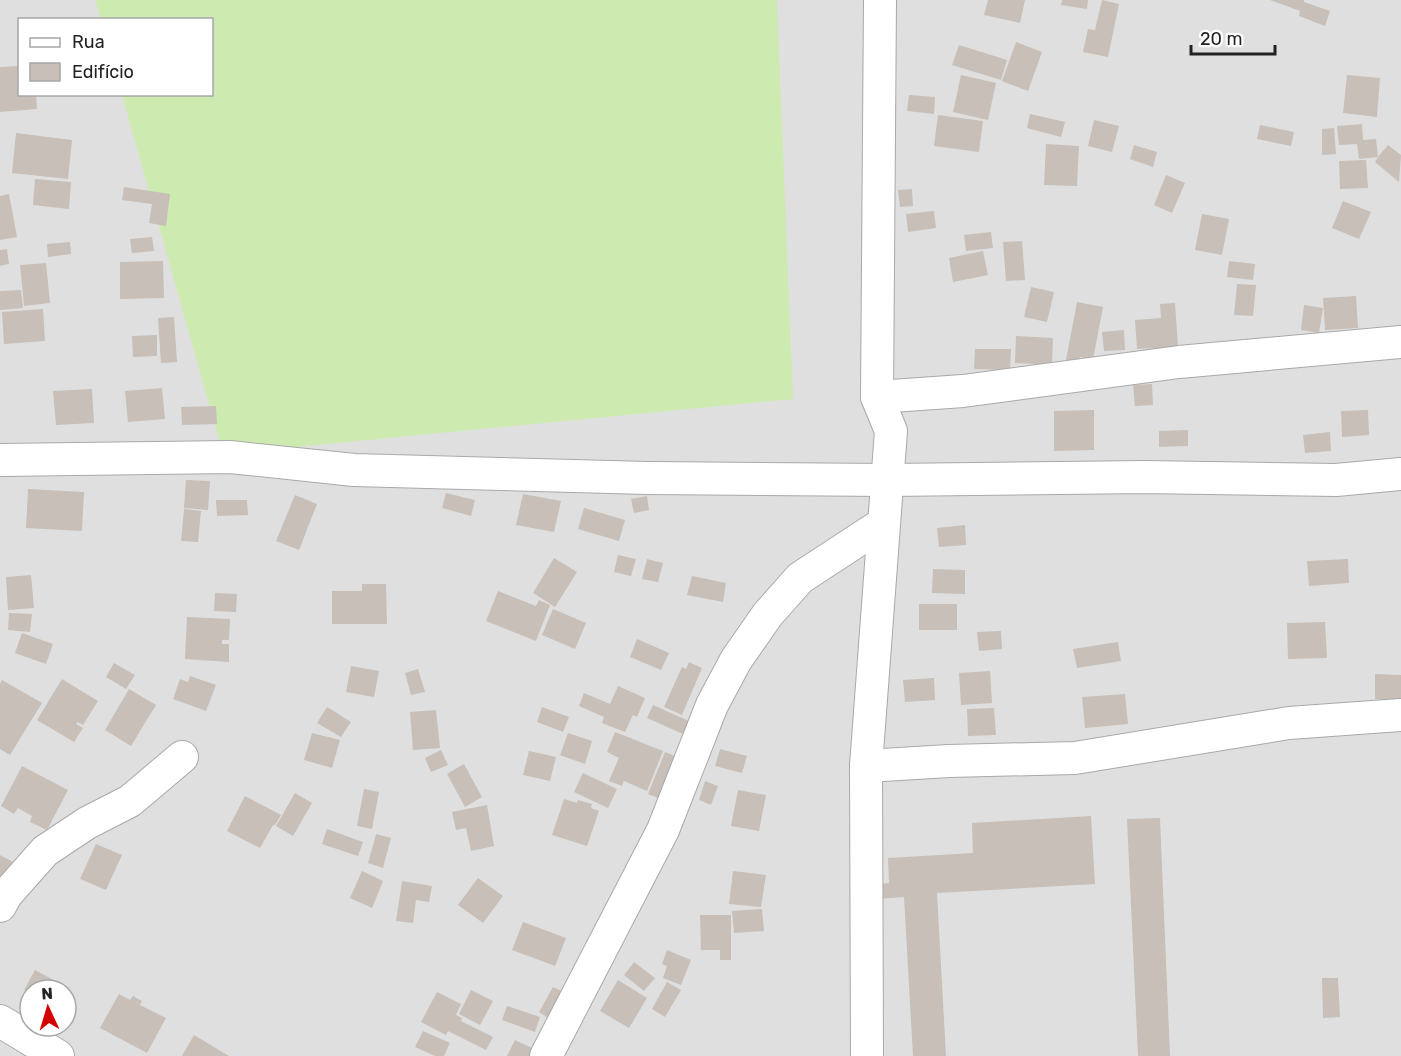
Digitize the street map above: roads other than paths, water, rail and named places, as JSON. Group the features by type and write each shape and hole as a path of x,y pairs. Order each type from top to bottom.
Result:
{"street":[{"path":"867,1056 866,766 891,431 877,397 880,0"},
{"path":"877,397 963,391 1179,362 1401,342"},
{"path":"0,460 230,457 354,470 648,478 888,480 1145,477 1336,480 1401,474"},
{"path":"546,1056 663,830 712,705 736,660 768,614 800,578 884,524"},
{"path":"866,766 949,760 1075,758 1289,723 1401,715"},
{"path":"0,906 6,895 45,851 87,823 130,801 182,756"},
{"path":"0,1021 58,1056"}]}
